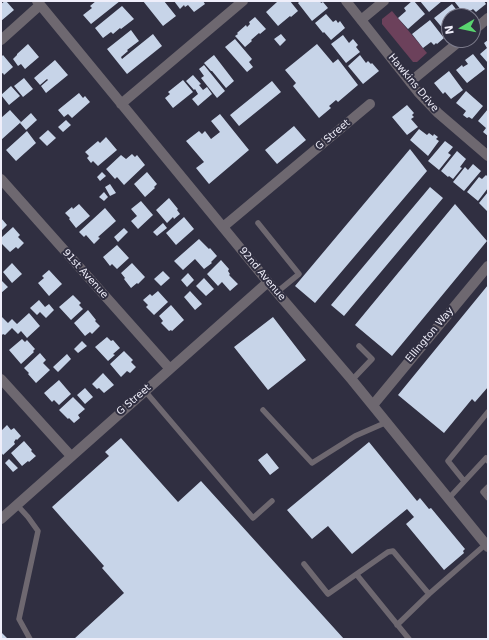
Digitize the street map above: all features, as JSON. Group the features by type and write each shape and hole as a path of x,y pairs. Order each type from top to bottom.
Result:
{"street":[{"path":"121,104 243,1"},
{"name":"Hawkins Drive","path":"346,1 418,92 438,113 488,156"},
{"path":"361,20 384,1"},
{"path":"1,40 38,3"},
{"name":"92nd Avenue","path":"38,3 268,282 387,422 487,545"},
{"path":"410,82 451,48"},
{"name":"G Street","path":"223,227 370,104"},
{"name":"91st Avenue","path":"1,179 170,369"},
{"name":"Ellington Way","path":"372,404 488,266"},
{"name":"G Street","path":"1,519 268,282"},
{"path":"1,379 71,456"}],"lane":[{"path":"258,223 299,274 277,292"},
{"path":"352,380 372,359 359,346"},
{"path":"145,391 253,518 272,501"},
{"path":"263,410 312,463 354,436 387,422"},
{"path":"464,481 448,461 488,412"},
{"path":"449,498 486,458 488,461"},
{"path":"488,487 483,492 488,498"},
{"path":"17,505 38,531 19,620 30,639"},
{"path":"397,625 429,594 487,545"},
{"path":"304,564 328,594 393,550 429,594"},
{"path":"357,574 409,639"}],"shaded area":[{"path":"392,11 427,53 417,62 413,62 382,24 382,19"}],"building":[{"path":"5,1 14,10 1,21 1,4"},
{"path":"96,1 120,1 91,24 83,15 92,8 90,6"},
{"path":"143,1 164,1 176,16 163,26"},
{"path":"174,1 203,1 205,4 194,12 188,5 185,7 184,5 180,9"},
{"path":"277,1 290,1 298,11 278,26 266,12"},
{"path":"300,1 320,1 321,3 323,2 328,8 312,21 298,3"},
{"path":"414,1 425,14 408,29 398,18 406,11 404,8"},
{"path":"420,1 442,1 429,12"},
{"path":"454,1 484,1 486,4 481,8 460,8"},
{"path":"452,4 455,8 447,8"},
{"path":"122,6 134,19 113,34 111,32 103,38 95,28"},
{"path":"441,13 441,26 434,18"},
{"path":"326,14 333,22 336,20 338,23 340,21 345,28 331,40 315,23"},
{"path":"255,17 266,29 260,34 259,33 245,47 235,36 246,25 247,27 250,24 249,22"},
{"path":"430,20 441,34 441,41 434,45 431,42 423,48 412,34"},
{"path":"131,30 139,41 127,50 128,51 121,57 122,59 153,34 162,46 127,74 107,49"},
{"path":"281,34 286,40 280,46 274,39"},
{"path":"343,35 349,43 353,39 358,45 356,47 360,52 346,63 331,44"},
{"path":"235,39 252,59 249,62 253,67 247,72 225,47"},
{"path":"488,40 488,63 480,54 487,48 484,43"},
{"path":"28,44 39,57 25,69 21,64 18,66 13,59"},
{"path":"317,44 333,63 338,59 358,85 338,102 336,100 329,106 331,108 319,118 293,86 296,83 285,70"},
{"path":"473,54 485,69 467,83 456,70 462,65 463,67 468,64 465,60"},
{"path":"3,55 13,67 4,75 3,73 1,74 1,57"},
{"path":"214,55 234,81 226,88 204,63"},
{"path":"360,55 366,63 368,61 371,64 372,63 379,71 363,84 348,66"},
{"path":"55,60 68,75 46,93 41,86 48,80 47,79 40,85 34,78"},
{"path":"204,65 225,91 217,98 201,78 204,76 199,69"},
{"path":"449,71 463,90 451,99 445,92 443,94 434,83"},
{"path":"193,75 201,84 199,85 203,90 207,87 212,94 198,106 192,99 198,94 186,81"},
{"path":"24,78 33,89 23,97 14,86"},
{"path":"183,80 193,92 173,108 165,98 170,94 168,92"},
{"path":"272,81 281,92 239,126 230,115"},
{"path":"11,86 20,96 9,105 1,95"},
{"path":"466,91 483,106 472,119 463,115 466,111 456,103"},
{"path":"79,93 83,98 85,96 90,102 72,118 68,114 64,117 58,110"},
{"path":"407,105 414,113 412,115 414,117 411,119 418,127 407,135 392,117"},
{"path":"488,109 488,136 483,132 486,128 478,121"},
{"path":"10,110 21,122 1,140 1,118"},
{"path":"31,113 37,120 26,130 20,123"},
{"path":"220,114 249,150 209,184 196,168 204,162 186,141 199,131 202,134 205,131 211,139 220,132 211,121"},
{"path":"66,120 71,125 63,132 58,127"},
{"path":"294,126 306,140 277,164 265,150"},
{"path":"419,129 427,135 429,133 438,137 436,139 439,141 428,156 410,140"},
{"path":"48,130 56,138 47,146 39,138"},
{"path":"27,131 36,143 16,161 6,150"},
{"path":"106,137 117,150 98,166 93,161 91,163 87,158 89,156 85,152 98,141 100,143"},
{"path":"445,141 453,147 448,153 451,155 439,170 428,161"},
{"path":"410,149 427,171 315,303 295,286"},
{"path":"457,151 466,159 460,167 462,168 453,179 441,171"},
{"path":"132,154 135,157 137,155 145,165 124,185 117,177 115,179 106,169 121,155 126,159"},
{"path":"473,164 481,171 464,191 453,182 465,167 468,170"},
{"path":"102,172 106,176 100,181 97,177"},
{"path":"147,172 157,184 154,187 155,188 145,197 134,184"},
{"path":"486,175 488,177 488,188 478,201 467,192 479,177 482,179"},
{"path":"110,184 116,193 110,196 105,187"},
{"path":"430,187 443,198 344,316 331,305"},
{"path":"104,192 108,197 104,201 99,197"},
{"path":"488,192 488,212 479,203"},
{"path":"169,198 180,214 174,219 173,217 167,223 156,210"},
{"path":"141,201 153,215 138,229 131,221 137,216 131,209"},
{"path":"79,204 90,216 76,228 65,213 72,207 73,209"},
{"path":"455,204 487,241 392,356 355,325"},
{"path":"105,208 116,221 98,237 100,238 94,244 86,235 84,237 79,232"},
{"path":"184,217 194,229 176,245 166,233"},
{"path":"1,218 7,225 1,231"},
{"path":"163,223 167,228 157,236 153,232"},
{"path":"13,227 20,235 18,237 24,243 18,249 16,247 10,252 1,243 1,238"},
{"path":"124,228 128,232 118,242 114,237"},
{"path":"199,239 217,256 211,262 212,263 204,269 195,259 183,270 174,261"},
{"path":"117,245 129,258 117,269 112,264 110,266 103,257"},
{"path":"221,260 229,269 229,275 238,284 230,291 222,282 218,286 207,274"},
{"path":"12,263 22,274 12,283 3,272"},
{"path":"132,263 145,277 131,288 121,273"},
{"path":"49,270 62,284 49,296 38,283 44,278 42,276"},
{"path":"163,271 170,278 161,286 154,279"},
{"path":"188,273 194,280 187,287 181,280"},
{"path":"204,278 214,289 206,296 196,286"},
{"path":"1,280 8,287 1,293"},
{"path":"488,285 488,387 475,402 472,399 444,433 398,395"},
{"path":"158,291 168,302 154,315 146,307 148,305 143,300 150,294 152,296"},
{"path":"190,291 202,304 195,310 184,297"},
{"path":"73,295 81,303 79,305 83,309 71,320 59,307"},
{"path":"39,300 45,307 49,304 54,310 46,318 40,312 37,315 30,308"},
{"path":"171,305 184,320 172,331 169,331 161,323 163,321 159,316"},
{"path":"88,310 100,326 92,334 90,332 85,336 74,323"},
{"path":"29,313 40,326 27,338 21,331 18,334 12,328 5,335 3,334 1,336 1,316 8,323 12,319 17,324"},
{"path":"273,317 306,360 268,390 234,347"},
{"path":"107,337 111,341 113,340 120,348 108,361 95,347"},
{"path":"22,339 25,342 27,340 35,349 33,351 34,352 21,364 9,350"},
{"path":"82,341 87,346 78,353 74,349"},
{"path":"124,351 133,360 131,362 136,367 130,373 127,371 121,377 110,364"},
{"path":"40,353 46,360 43,363 50,370 36,383 24,368"},
{"path":"67,354 71,359 58,372 53,367"},
{"path":"103,373 114,385 104,393 92,384"},
{"path":"59,380 71,394 59,405 54,400 52,402 44,393"},
{"path":"85,388 93,397 85,404 77,395"},
{"path":"73,397 85,409 78,415 80,418 74,423 59,410"},
{"path":"7,425 11,430 14,428 21,436 17,440 16,439 14,442 15,444 3,455 1,452 1,431"},
{"path":"121,438 178,502 201,481 344,639 74,639 124,593 102,568 104,566 52,507 109,456 105,452"},
{"path":"24,441 36,456 22,466 11,453"},
{"path":"369,442 417,501 420,498 429,509 431,508 465,549 463,551 464,553 444,570 406,524 414,517 407,509 352,554 328,526 312,539 287,510"},
{"path":"267,453 279,468 270,475 258,460"},
{"path":"9,459 18,468 13,472 5,463"},
{"path":"1,632 8,639 1,639"}]}
